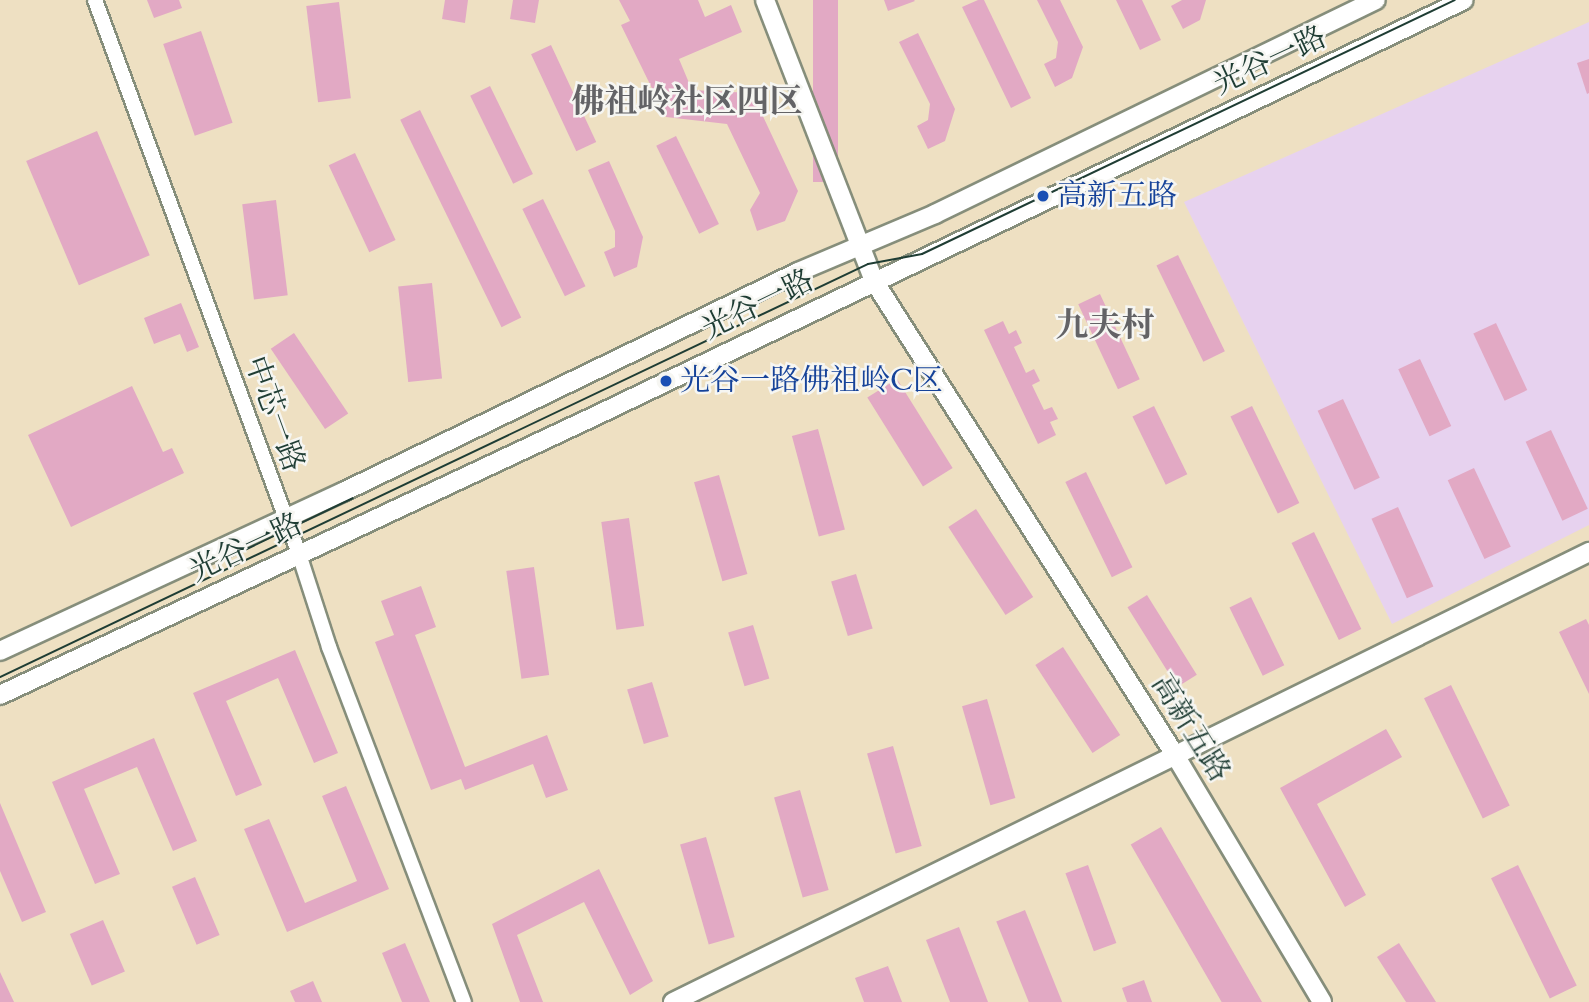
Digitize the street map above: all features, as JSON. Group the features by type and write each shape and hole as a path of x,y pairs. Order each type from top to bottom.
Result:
{"main road":[{"name":"高新五路","path":"765,0 874,281 1177,759 1322,1002"},
{"name":"光谷一路","path":"0,651 284,519 798,272 947,208 1376,0"},
{"name":"光谷一路","path":"0,695 1464,0"},
{"path":"694,1002 1589,552"},
{"path":"673,1002 1589,562"}],"street":[{"name":"中芯一路","path":"94,0 299,554 328,648 464,1002"}],"shaded area":[{"path":"1589,22 1589,525 1392,624 1184,202"}],"building":[{"path":"147,0 179,0 182,8 154,18"},
{"path":"445,0 468,0 465,23 442,19"},
{"path":"513,0 539,0 535,23 510,19"},
{"path":"619,0 698,0 705,17 731,5 742,32 679,59 692,90 752,93 798,191 785,221 757,231 750,210 760,193 727,124 666,117 621,25 630,21"},
{"path":"813,0 838,0 838,182 813,182"},
{"path":"884,0 914,0 915,1 888,11"},
{"path":"984,0 1031,98 1011,108 962,7"},
{"path":"1037,0 1060,0 1083,47 1072,78 1055,87 1044,64 1056,58 1058,42"},
{"path":"1116,0 1142,0 1161,40 1140,50"},
{"path":"1182,0 1206,0 1200,20 1183,29 1171,6"},
{"path":"339,2 351,98 318,102 306,6"},
{"path":"201,31 233,123 195,136 163,44"},
{"path":"918,33 955,109 945,141 928,149 917,126 928,120 930,104 899,42"},
{"path":"551,45 596,142 576,151 531,54"},
{"path":"1589,59 1589,93 1587,94 1577,63"},
{"path":"490,86 533,174 513,184 470,96"},
{"path":"420,110 521,318 501,327 400,120"},
{"path":"97,131 150,255 79,285 26,161"},
{"path":"676,136 719,224 699,234 656,146"},
{"path":"355,153 396,240 369,252 329,165"},
{"path":"609,161 643,237 637,267 614,277 604,252 615,247 615,231 588,170"},
{"path":"543,199 586,286 565,296 522,209"},
{"path":"276,200 288,295 254,299 242,204"},
{"path":"1178,255 1225,351 1203,362 1156,266"},
{"path":"432,283 442,378 408,382 398,287"},
{"path":"1100,294 1140,379 1118,389 1078,304"},
{"path":"181,303 199,347 187,352 180,334 154,344 144,318"},
{"path":"1003,321 1009,334 1016,330 1022,343 1014,347 1026,373 1034,369 1040,381 1032,385 1044,410 1052,407 1058,419 1050,422 1056,435 1038,444 984,330"},
{"path":"1496,323 1527,390 1505,401 1473,334"},
{"path":"294,333 348,413 325,429 271,349"},
{"path":"1420,359 1451,426 1430,436 1398,369"},
{"path":"897,379 953,468 923,487 867,398"},
{"path":"132,386 163,452 172,448 184,473 71,527 28,435"},
{"path":"1343,399 1380,478 1354,490 1318,411"},
{"path":"1154,406 1187,474 1166,485 1132,417"},
{"path":"1252,406 1299,503 1278,514 1230,417"},
{"path":"818,429 845,529 819,536 792,436"},
{"path":"1551,430 1588,509 1562,521 1526,442"},
{"path":"1474,468 1511,547 1484,559 1448,480"},
{"path":"1086,472 1132,567 1112,577 1065,482"},
{"path":"719,475 747,574 722,581 694,482"},
{"path":"1398,507 1433,586 1407,598 1372,519"},
{"path":"976,509 1033,597 1006,615 948,527"},
{"path":"629,518 644,626 616,630 601,522"},
{"path":"1314,532 1361,629 1339,640 1292,543"},
{"path":"534,567 549,675 521,679 506,571"},
{"path":"856,574 873,629 848,636 831,582"},
{"path":"421,586 436,627 415,635 465,767 547,735 568,790 546,798 533,764 465,790 461,779 431,790 375,642 394,635 381,601"},
{"path":"1147,595 1197,675 1177,687 1127,607"},
{"path":"1251,597 1284,665 1263,676 1229,608"},
{"path":"1586,619 1589,625 1589,694 1559,632"},
{"path":"753,625 769,679 745,686 728,633"},
{"path":"1063,647 1120,735 1093,753 1035,665"},
{"path":"295,650 338,753 314,763 278,678 226,701 262,785 236,796 193,693"},
{"path":"652,682 669,737 644,744 627,690"},
{"path":"1451,685 1510,805 1483,819 1424,698"},
{"path":"987,699 1015,798 990,805 962,706"},
{"path":"1386,729 1402,757 1317,804 1366,895 1345,907 1280,788"},
{"path":"154,738 197,841 173,851 137,767 84,789 120,874 95,884 52,782"},
{"path":"893,746 922,846 896,853 867,753"},
{"path":"346,786 389,889 287,932 244,829 269,819 305,903 357,881 322,796"},
{"path":"800,790 829,890 803,897 774,797"},
{"path":"0,803 46,912 22,922 0,871"},
{"path":"1161,827 1262,1002 1222,1002 1131,844"},
{"path":"706,837 735,937 709,944 680,844"},
{"path":"1088,865 1116,943 1094,951 1065,873"},
{"path":"1518,865 1577,985 1550,999 1491,878"},
{"path":"599,869 653,981 630,995 584,902 517,935 543,1002 520,1002 492,924"},
{"path":"195,877 220,935 197,945 172,887"},
{"path":"1025,910 1062,1002 1029,1002 996,922"},
{"path":"103,920 125,972 92,986 70,934"},
{"path":"959,927 988,1002 950,1002 926,940"},
{"path":"405,943 430,1002 402,1002 382,953"},
{"path":"1399,943 1436,1002 1406,1002 1377,957"},
{"path":"888,966 902,1002 864,1002 855,978"},
{"path":"0,972 14,1002 0,1002"},
{"path":"1144,980 1152,1002 1127,1002 1122,988"},
{"path":"313,981 322,1002 295,1002 290,991"}],"tram line":[{"path":"0,677 868,264 922,254 1455,0"},
{"path":"230,557 353,498"}],"place":[{"name":"高新五路","path":"1043,196"},
{"name":"光谷一路佛祖岭C区","path":"666,381"}],"district":[{"name":"佛祖岭社区四区","path":"687,102"},
{"name":"九夫村","path":"1105,326"}]}
